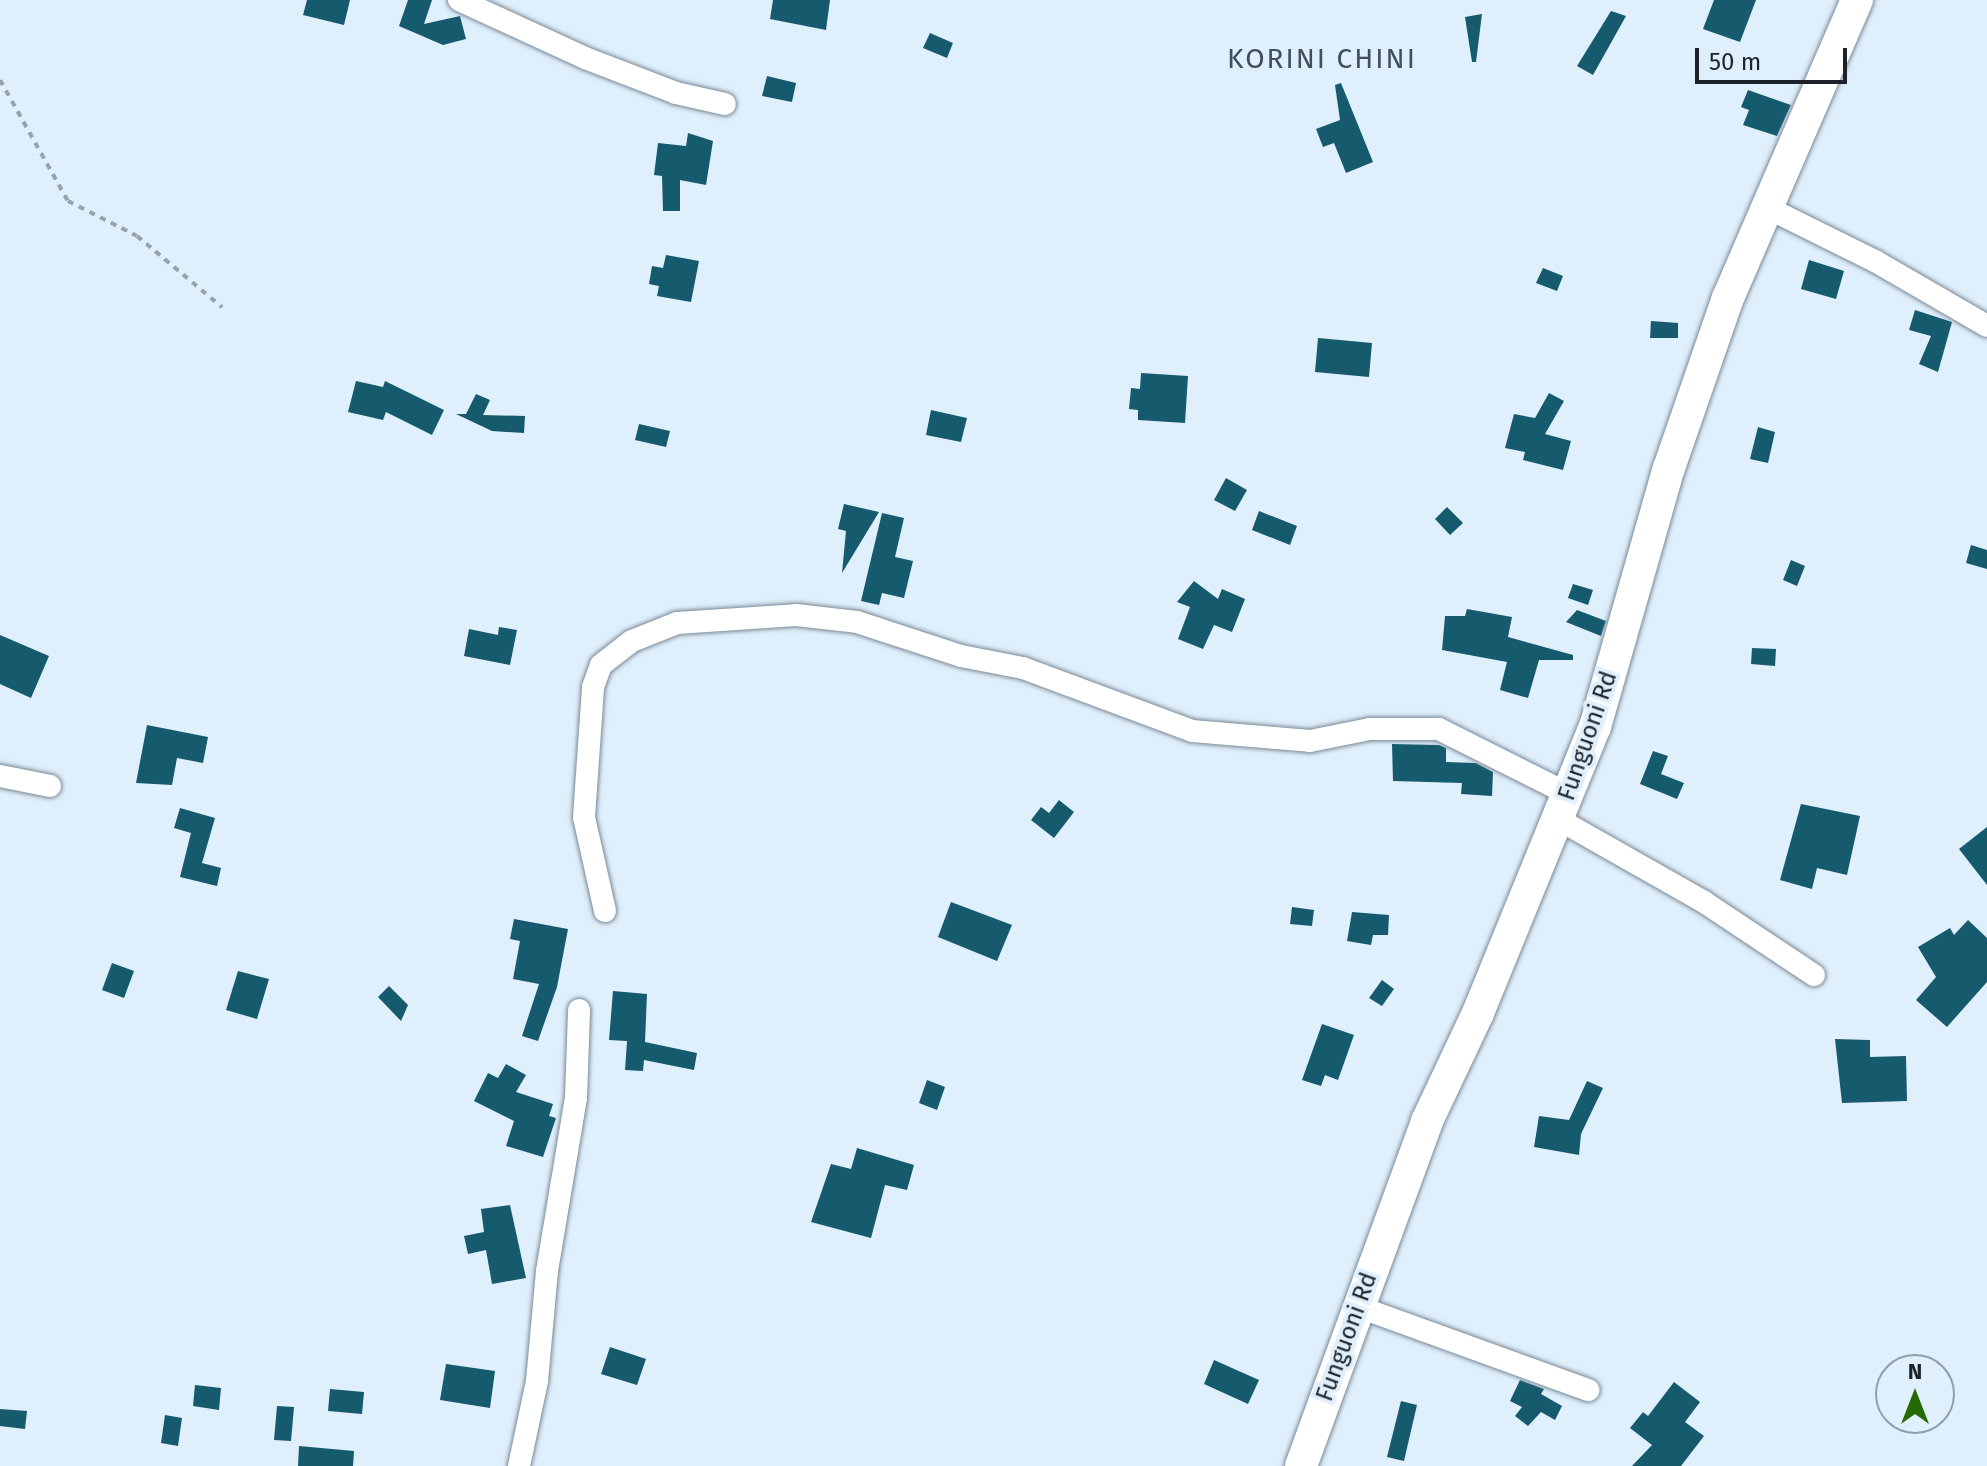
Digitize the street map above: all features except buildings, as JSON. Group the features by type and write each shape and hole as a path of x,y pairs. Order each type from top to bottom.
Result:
{"street":[{"path":"459,0 585,58 676,93 725,104"},
{"name":"Funguoni Rd","path":"1301,1466 1427,1121 1595,727 1669,468 1766,207 1857,0"},
{"path":"1766,207 1875,261 1987,326"},
{"path":"605,911 584,817 593,687 601,665 622,649 677,623 796,615 857,622 961,656 1023,668 1192,731 1310,741 1370,729 1439,729 1563,807 1814,975"},
{"path":"0,776 50,786"},
{"path":"519,1466 537,1381 547,1271 576,1098 579,1010"},
{"path":"1359,1307 1588,1390"}],"path":[{"path":"0,80 68,201 137,236 222,307"}],"district":[{"name":"KORINI CHINI","path":"1322,59"}]}
